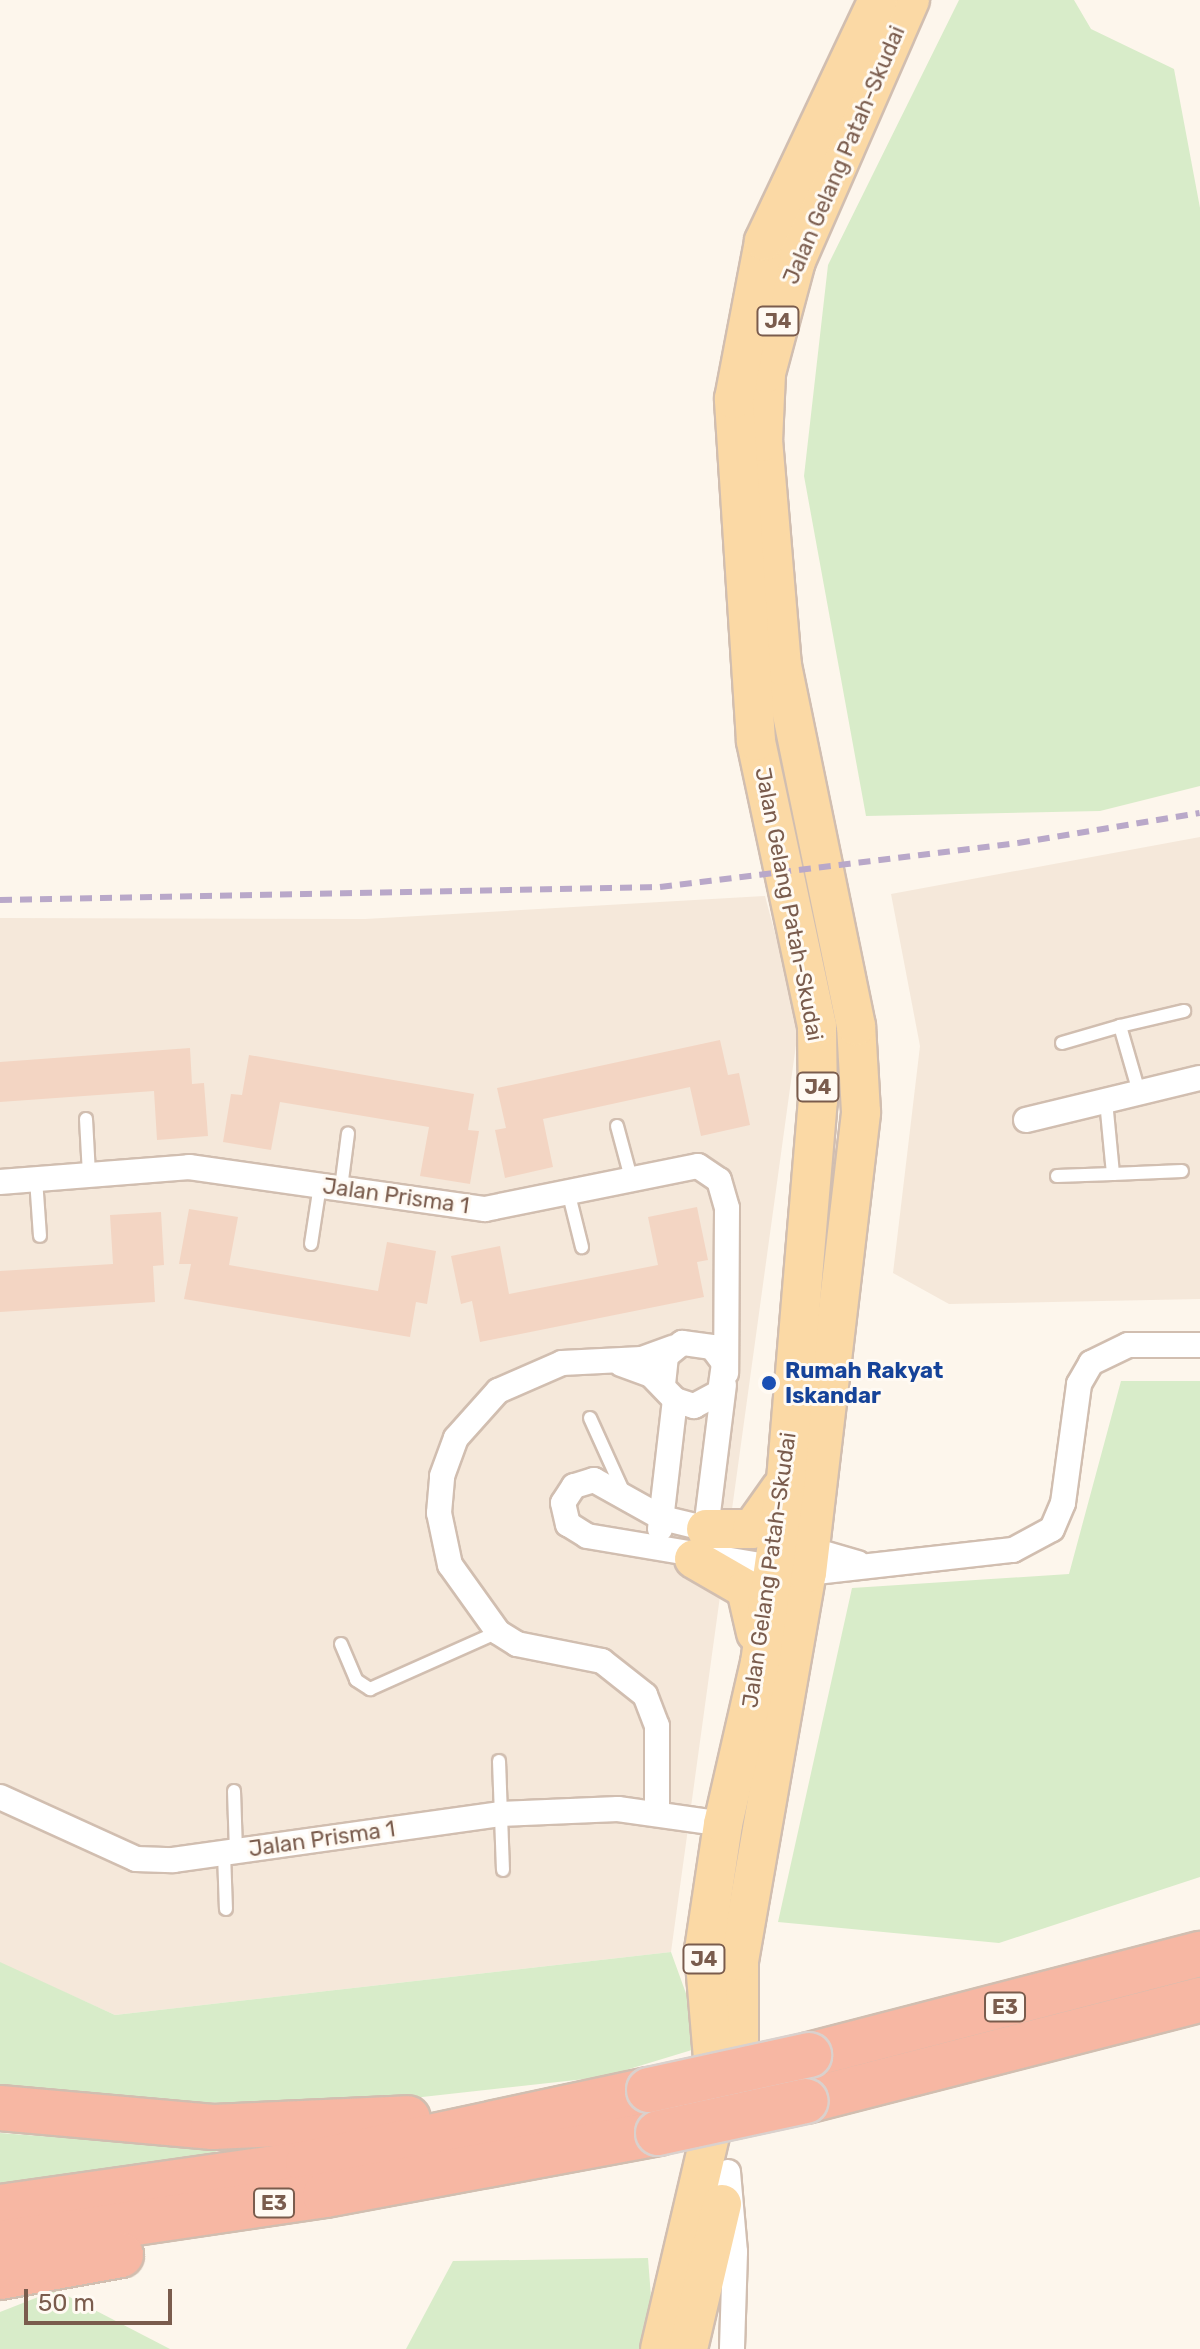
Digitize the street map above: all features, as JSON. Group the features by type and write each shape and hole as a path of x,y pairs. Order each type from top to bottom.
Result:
{"highway":[{"name":"E3","path":"0,2207 308,2163 809,2055 1200,1954"},
{"name":"E3","path":"0,2243 546,2157 806,2101 1200,2000"},
{"path":"0,2108 213,2127 542,2113"},
{"path":"0,2277 495,2180 546,2157"}],"main road":[{"name":"Jalan Gelang Patah-Skudai","path":"660,2349 717,2106 704,1950 723,1824 760,1663 791,1558 786,1480 818,1101 817,1026 756,741 734,399 764,241 878,0"},
{"name":"Jalan Gelang Patah-Skudai","path":"688,2349 728,2172 739,2102 739,1961 791,1558 861,1112 856,1026 782,666 763,442 766,373 796,261 910,0"},
{"path":"760,1663 746,1589 700,1544 752,1529 786,1480"}],"street":[{"path":"1026,1120 1200,1078"},
{"name":"Jalan Prisma 1","path":"0,1182 189,1167 485,1209 698,1166 719,1180 727,1208 731,1292 725,1378 700,1544"},
{"path":"655,1547 662,1518 669,1393 662,1365 683,1345 712,1326 731,1292"},
{"path":"614,1362 669,1393 704,1404 725,1378 719,1354 683,1345 614,1362 562,1363 527,1374 498,1391 456,1438 442,1476 439,1513 450,1565 498,1632 517,1644 602,1661 645,1695 657,1726 657,1813"},
{"path":"700,1544 602,1482 583,1481 567,1494 563,1514 577,1533 655,1547 700,1544 791,1558 858,1563 1013,1550 1037,1542 1052,1529 1063,1503 1079,1384 1091,1363 1128,1345 1200,1345"},
{"name":"Jalan Prisma 1","path":"0,1797 136,1859 230,1852 500,1814 657,1813 723,1824"},
{"path":"728,2172 735,2252 732,2349"}],"lane":[{"path":"1062,1043 1184,1011"},
{"path":"1120,1026 1139,1092"},
{"path":"1106,1101 1113,1174"},
{"path":"86,1119 89,1175"},
{"path":"617,1126 631,1178"},
{"path":"311,1244 348,1133"},
{"path":"1057,1176 1182,1171"},
{"path":"36,1179 40,1236"},
{"path":"568,1191 582,1247"},
{"path":"590,1418 626,1496"},
{"path":"341,1644 356,1680 370,1689 498,1632"},
{"path":"499,1761 503,1870"},
{"path":"226,1909 234,1791"}],"shaded area":[{"path":"1200,837 1200,1299 949,1304 893,1273 920,1046 891,894"},
{"path":"765,896 799,1023 671,1952 115,2015 0,1963 0,918 365,919"}],"green space":[{"path":"959,0 1074,0 1091,29 1174,69 1200,208 1200,786 1100,811 866,816 804,476 828,265"},
{"path":"1121,1381 1200,1381 1200,1877 999,1943 778,1922 852,1588 1069,1574"},
{"path":"671,1952 705,2046 603,2077 341,2106 31,2098 0,2088 0,1962 115,2015"},
{"path":"0,2133 211,2149 221,2154 0,2187"},
{"path":"648,2258 655,2349 406,2349 453,2261"},
{"path":"56,2290 170,2349 0,2349 0,2312"}],"building":[{"path":"720,1040 728,1075 739,1073 750,1125 701,1136 690,1087 543,1119 553,1167 505,1178 495,1130 506,1128 497,1088"},
{"path":"190,1048 192,1084 204,1083 208,1136 157,1140 154,1091 0,1102 0,1062"},
{"path":"249,1055 474,1094 468,1130 479,1131 470,1184 420,1176 429,1127 280,1102 271,1150 223,1142 231,1094 242,1095"},
{"path":"697,1207 708,1260 697,1262 704,1297 480,1342 472,1301 461,1304 451,1256 500,1246 509,1294 658,1265 648,1217"},
{"path":"189,1209 238,1217 229,1265 378,1291 387,1242 436,1251 427,1304 416,1302 410,1337 184,1299 191,1264 179,1264"},
{"path":"161,1212 164,1265 153,1266 155,1302 0,1312 0,1271 113,1264 110,1215"}],"railway":[{"path":"0,900 660,887 1018,843 1200,813"}],"place":[{"name":"Rumah Rakyat Iskandar","path":"769,1383"}]}
